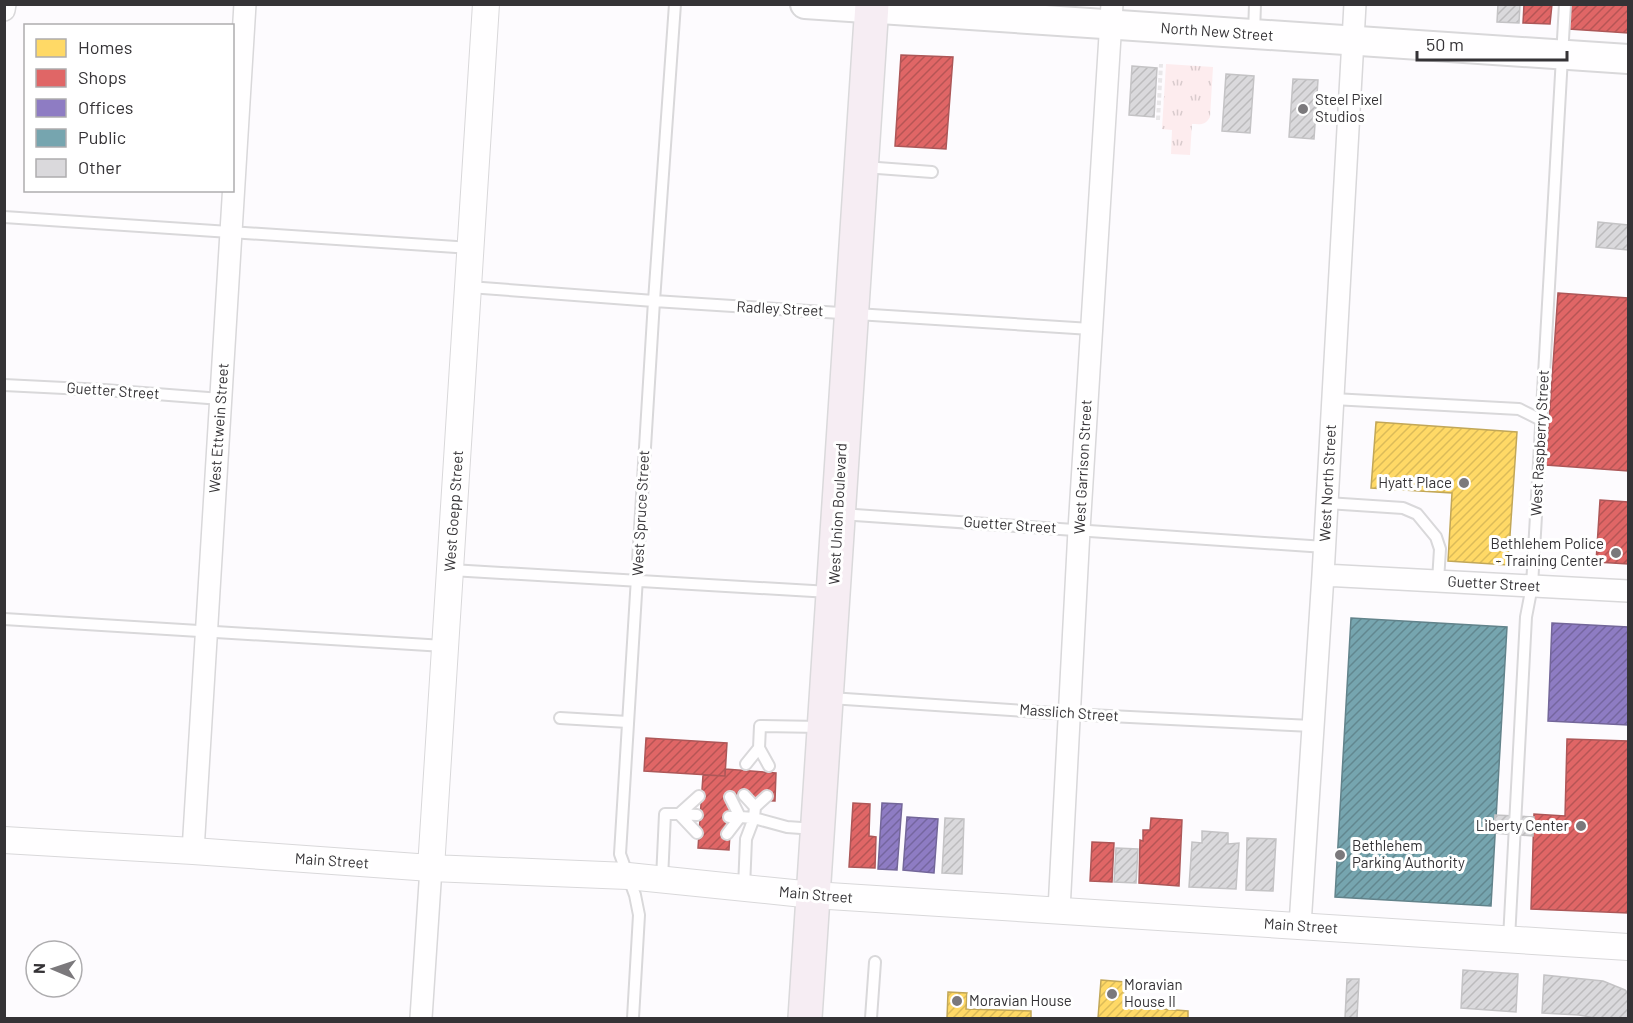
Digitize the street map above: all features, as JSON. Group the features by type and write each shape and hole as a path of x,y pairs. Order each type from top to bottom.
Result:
{"main road":[{"name":"North New Street","path":"805,4 1111,15 1254,34 1629,59"},
{"name":"West Union Boulevard","path":"805,1018 872,7"}],"street":[{"path":"4,10 5,4"},
{"name":"West Ettwein Street","path":"234,183 245,4"},
{"name":"West Goepp Street","path":"422,1018 486,4"},
{"name":"West North Street","path":"1300,925 1325,547 1355,4"},
{"name":"West Garrison Street","path":"1059,910 1079,530 1111,15"},
{"name":"West Ettwein Street","path":"193,851 233,192"},
{"name":"Guetter Street","path":"1323,575 1629,591"},
{"name":"Main Street","path":"4,840 431,868 628,876 813,895 1629,947"}],"lane":[{"name":"West Spruce Street","path":"633,1018 639,915 635,895 620,855 654,301 675,4"},
{"path":"1254,34 1255,4"},
{"name":"West Raspberry Street","path":"1509,939 1525,629 1532,586 1565,4"},
{"path":"861,167 932,172"},
{"path":"4,217 472,248"},
{"name":"Radley Street","path":"468,287 1091,329"},
{"name":"Guetter Street","path":"4,386 104,390 221,399"},
{"path":"1333,399 1519,409 1541,420"},
{"path":"1327,502 1403,508 1418,514 1436,537 1440,549 1438,581"},
{"name":"Guetter Street","path":"838,513 1325,547"},
{"path":"450,570 834,592"},
{"path":"4,619 445,646"},
{"name":"Masslich Street","path":"759,748 760,726 826,712 1069,714 1312,726"},
{"path":"560,718 628,722"},
{"path":"746,764 759,748 769,766"},
{"path":"744,795 754,813"},
{"path":"679,814 699,796"},
{"path":"744,888 746,839 754,813 767,796"},
{"path":"727,834 735,817 730,797"},
{"path":"735,817 754,813 787,827 818,829"},
{"path":"662,880 665,814 698,815"},
{"path":"679,814 697,833"},
{"path":"871,1018 875,962"}],"path":[{"path":"1158,120 1161,64"}],"green space":[{"path":"1166,64 1213,67 1210,117 1204,123 1192,124 1190,155 1171,154 1172,130 1162,129"}],"building: Homes":[{"name":"Hyatt Place","path":"1376,422 1517,432 1508,565 1448,561 1452,493 1371,488"},
{"name":"Moravian House II","path":"1101,980 1125,982 1123,1006 1188,1011 1188,1018 1098,1018"},
{"name":"Moravian House","path":"948,992 967,993 966,1009 1031,1011 1031,1018 947,1018"}],"building: Shops":[{"path":"1524,4 1552,4 1550,24 1523,23"},
{"path":"1571,4 1628,4 1628,33 1569,29"},
{"path":"901,55 953,57 946,149 895,146"},
{"path":"1558,293 1628,298 1628,471 1546,465"},
{"path":"1600,500 1628,502 1628,564 1596,562"},
{"path":"646,738 727,743 725,776 644,771"},
{"name":"Liberty Center","path":"1567,739 1628,741 1628,913 1531,909 1534,814 1565,816"},
{"path":"725,769 776,773 775,801 732,799 729,850 698,848 703,775 725,776"},
{"path":"853,803 870,804 869,836 876,837 875,868 849,867"},
{"path":"1151,818 1182,820 1179,886 1139,883 1140,840 1143,841 1143,830 1150,830"},
{"path":"1092,842 1114,843 1112,882 1090,881"}],"building: Offices":[{"path":"1552,623 1628,627 1628,725 1548,721"},
{"path":"882,803 902,804 897,870 878,869"},
{"path":"907,817 938,819 934,873 903,870"}],"building: Public":[{"path":"1351,618 1507,627 1491,906 1335,897"}],"building: Other":[{"path":"1498,4 1520,4 1519,23 1497,22"},
{"path":"1132,66 1157,68 1154,117 1129,115"},
{"path":"1226,74 1254,76 1250,133 1222,131"},
{"name":"Steel Pixel Studios","path":"1293,79 1318,80 1314,139 1289,137"},
{"path":"1598,222 1628,225 1628,250 1596,247"},
{"path":"1495,815 1534,817 1533,836 1494,833"},
{"path":"945,818 964,819 962,874 942,873"},
{"path":"1202,831 1228,833 1228,844 1239,843 1236,889 1189,887 1192,842 1202,843"},
{"path":"1247,838 1276,839 1273,891 1246,890"},
{"path":"1116,848 1138,849 1136,883 1114,882"},
{"path":"1463,970 1518,974 1516,1012 1461,1008"},
{"path":"1544,975 1603,981 1625,990 1628,993 1628,1018 1595,1018 1542,1013"},
{"path":"1347,979 1359,979 1357,1018 1345,1018"}],"place":[{"name":"Steel Pixel Studios","path":"1303,109"},
{"name":"Hyatt Place","path":"1464,483"},
{"name":"Bethlehem Police - Training Center","path":"1616,553"},
{"name":"Liberty Center","path":"1581,826"},
{"name":"Bethlehem Parking Authority","path":"1340,855"},
{"name":"Moravian House II","path":"1112,994"},
{"name":"Moravian House","path":"957,1001"}]}
